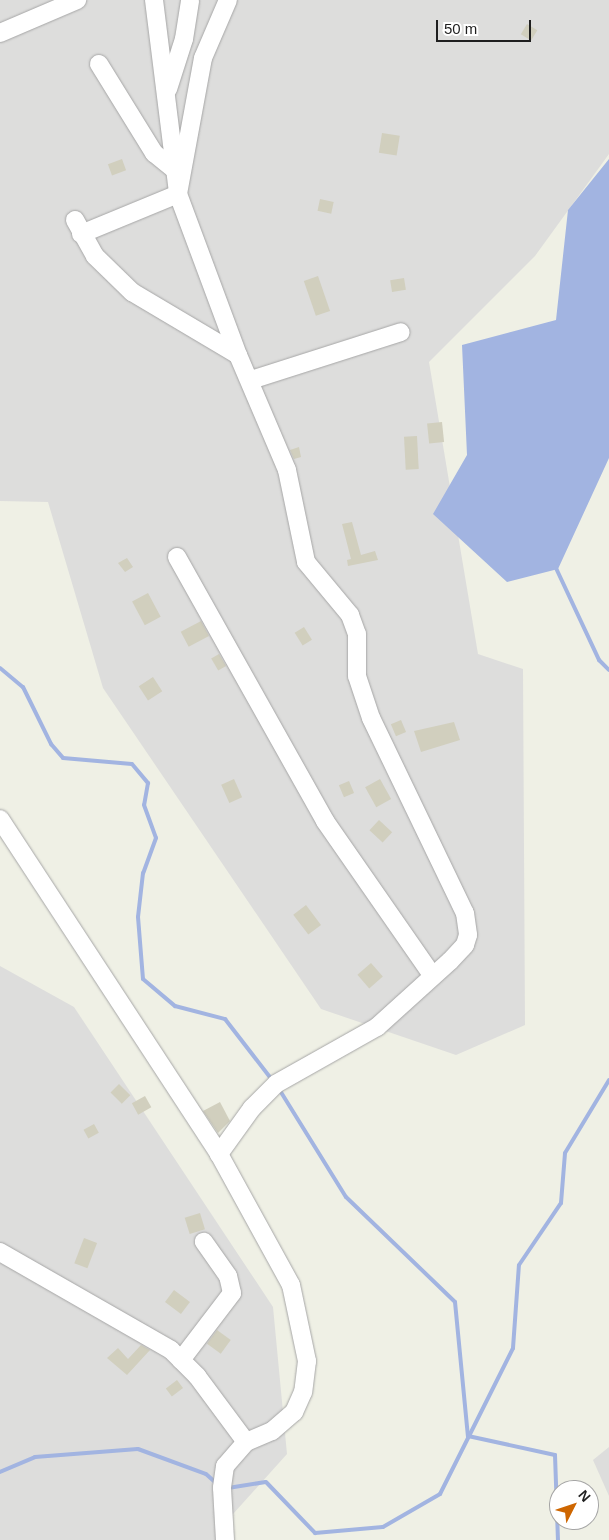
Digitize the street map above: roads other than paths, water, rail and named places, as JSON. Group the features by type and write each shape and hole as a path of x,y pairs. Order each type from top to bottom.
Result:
{"street":[{"path":"0,33 77,0"},
{"path":"154,0 178,194 238,355 251,380 287,470 306,562 350,616 357,634 357,676 371,718 465,913 468,935 465,945 377,1027 276,1084 252,1108 219,1154"},
{"path":"166,95 184,39 190,0"},
{"path":"178,194 204,58 228,0"},
{"path":"99,64 154,153 175,170"},
{"path":"178,194 78,227 95,256 132,292 238,355"},
{"path":"251,380 401,332"},
{"path":"177,557 325,821 432,975"},
{"path":"0,819 219,1154 291,1285 306,1346 306,1374 294,1412 272,1431 246,1442 225,1466 222,1488 225,1540"},
{"path":"181,1360 232,1293 228,1276 204,1242"},
{"path":"0,1252 158,1341 181,1360 246,1442"}],"water":[{"path":"609,159 609,458 558,569 507,582 433,514 467,455 462,345 556,320 568,210"}],"waterway":[{"path":"555,566 599,660 609,670"},
{"path":"0,668 23,687 51,744 63,758 132,764 148,783 144,805 156,838 143,873 138,917 143,979 175,1006 225,1019 273,1081"},
{"path":"228,1488 266,1482 315,1533 383,1527 440,1494 513,1348 519,1265 561,1203 565,1153 609,1080"},
{"path":"279,1089 346,1197 455,1302 468,1436 555,1455 558,1540"},
{"path":"0,1472 35,1457 138,1449 206,1474 217,1484"}]}
